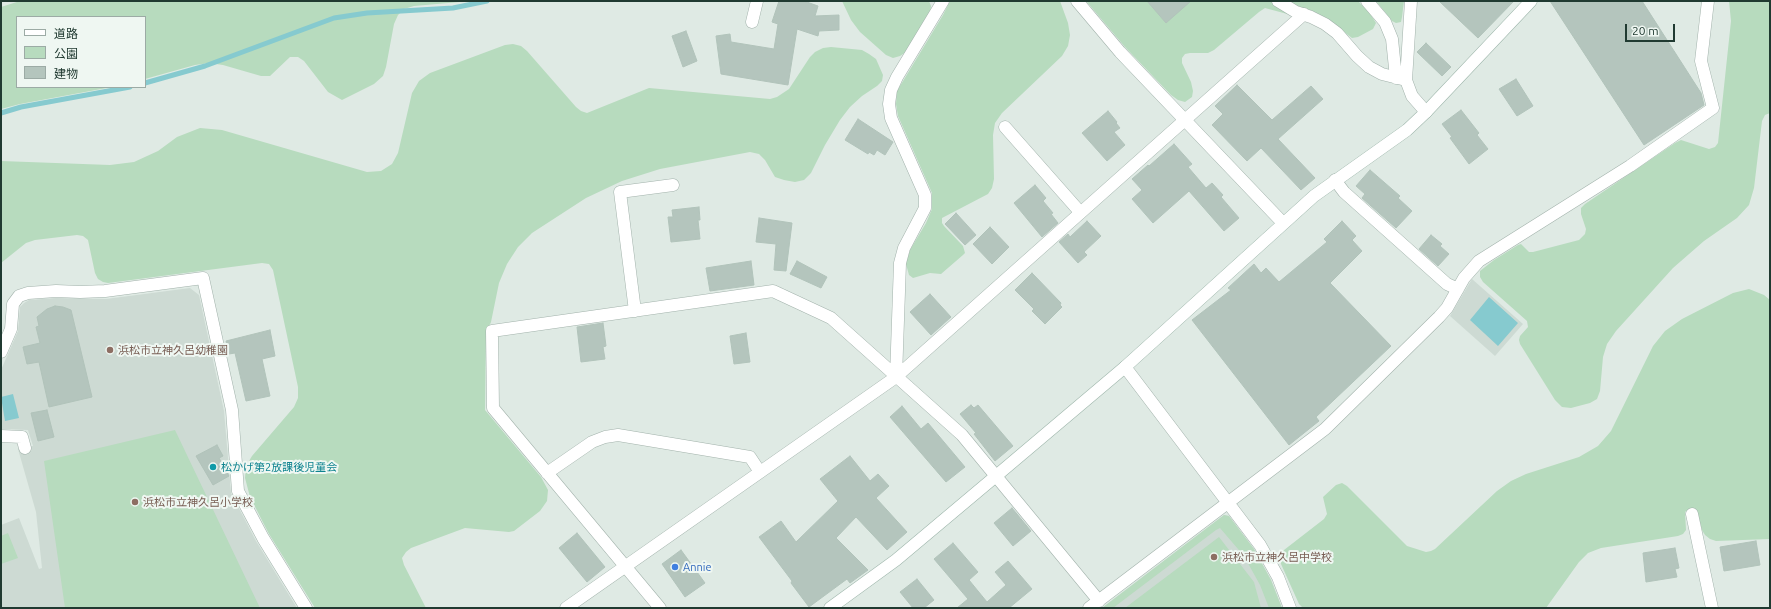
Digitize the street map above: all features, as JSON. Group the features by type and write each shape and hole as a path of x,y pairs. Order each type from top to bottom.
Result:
{"street":[{"path":"752,22 757,1"},
{"path":"896,377 900,263 904,248 925,208 926,195 892,118 890,104 891,90 897,77 943,1"},
{"path":"1078,1 1120,52 1283,223"},
{"path":"1278,1 1296,12 1304,14 1325,24 1338,33 1368,67 1382,74 1401,79"},
{"path":"1367,1 1385,22 1392,39 1401,79 1412,96 1426,112"},
{"path":"1401,79 1411,1"},
{"path":"830,608 901,556 1125,367 1283,223 1335,180 1407,130 1426,112 1531,1"},
{"path":"660,608 493,408 492,331 774,291 831,318 962,436 996,476 1094,604 1325,429 1439,317 1447,308 1471,269 1490,253 1560,211 1630,166 1713,108 1701,61 1708,1"},
{"path":"566,608 896,377 1304,14"},
{"path":"1005,127 1080,212"},
{"path":"1335,180 1350,198 1447,284 1458,289"},
{"path":"635,311 620,192 673,185"},
{"path":"1,352 11,329 13,304 19,296 28,292 105,291 203,278 232,410 238,490 262,538 306,608"},
{"path":"1125,367 1260,545 1278,577 1290,608"},
{"path":"547,473 592,442 604,437 618,435 750,457 760,472"},
{"path":"1,436 22,437 25,448"},
{"path":"1692,514 1712,608"}],"shaded area":[{"path":"1472,279 1523,324 1495,356 1450,316"},
{"name":"浜松市立神久呂小学校","path":"190,288 199,295 224,411 231,493 256,541 297,608 1,608 1,525 19,518 39,569 42,568 36,512 18,449 33,446 28,430 1,429 1,370 18,331 20,307 29,300 56,298 106,299"},
{"name":"浜松市立神久呂中学校","path":"1224,515 1229,516 1254,549 1271,580 1282,608 1102,608"}],"green space":[{"path":"20,1 471,1 414,6 404,9 398,15 394,24 383,76 374,84 342,100 328,92 304,61 298,57 290,57 270,76 261,76 223,65 209,63 195,65 146,79 146,16 16,16 16,88 107,88 1,109 1,7"},
{"path":"842,1 929,1 931,6 930,13 906,52 893,58 886,55 860,32 851,20"},
{"path":"950,1 1060,1 1068,23 1070,35 1068,46 1062,56 1002,113 995,123 993,135 994,179 992,188 988,194 942,218 942,223 963,246 965,253 941,274 930,273 913,278 909,275 906,264 910,250 926,223 932,209 932,193 898,116 896,104 897,91"},
{"path":"1086,1 1358,1 1369,12 1376,23 1373,29 1358,37 1352,38 1328,20 1310,10 1306,9 1291,15 1265,8 1214,50 1208,53 1185,54 1182,58 1182,63 1191,82 1193,91 1192,97 1185,102 1178,100 1171,95 1125,47"},
{"path":"1376,1 1404,1 1401,22 1396,23 1392,21"},
{"path":"1729,1 1770,1 1770,113 1765,115 1762,121 1754,188 1749,205 1737,218 1704,241 1673,268 1616,331 1607,344 1603,357 1600,391 1597,399 1590,403 1571,408 1562,407 1555,400 1520,344 1520,336 1528,327 1527,321 1483,282 1480,277 1480,271 1494,260 1521,244 1529,252 1533,252 1579,240 1585,234 1586,229 1581,214 1581,208 1675,143 1681,140 1709,149 1715,147 1718,143 1731,21"},
{"path":"513,44 521,46 527,51 576,107 587,113 649,88 770,99 777,97 789,89 810,57 815,52 823,48 831,47 862,50 876,59 883,75 882,81 850,107 840,120 811,173 804,180 795,182 775,177 765,160 759,154 750,152 660,169 622,181 586,198 532,233 518,247 507,264 499,283 491,322 486,333 485,410 541,477 548,490 547,501 540,511 514,531 509,532 465,528 411,548 406,552 402,558 404,565 426,608 315,608 269,534 250,497 245,478 246,466 252,456 294,407 298,398 298,387 273,270 269,264 262,263 108,283 98,279 95,273 88,240 83,236 77,235 35,240 26,243 1,263 1,161 110,165 134,162 158,151 177,137 200,128 222,130 367,172 381,171 392,164 398,153 412,93 419,81 430,73 505,45"},
{"path":"1749,289 1764,295 1770,300 1770,539 1716,541 1710,539 1702,530 1696,509 1690,508 1685,512 1686,530 1683,534 1601,548 1588,553 1579,562 1546,608 1303,608 1299,604 1281,564 1280,556 1284,550 1324,519 1327,514 1323,497 1336,485 1342,483 1347,486 1407,546 1426,552 1431,551 1435,549 1497,491 1511,481 1526,474 1579,457 1598,446 1611,431 1653,346 1665,331 1682,319 1733,293"},
{"name":"浜松市立神久呂小学校","path":"175,430 260,608 65,608 44,461"},
{"path":"1224,515 1229,516 1254,549 1271,580 1282,608 1269,608 1260,585 1244,556 1220,528 1113,608 1102,608"},
{"path":"8,533 18,558 1,564 1,536"},
{"path":"1219,537 1254,582 1261,608 1125,608"}],"water":[{"path":"1489,297 1518,323 1498,346 1470,320"},
{"path":"13,394 19,418 5,421 1,397"}],"building":[{"path":"779,1 804,1 818,6 815,16 839,15 839,30 819,31 818,36 797,29 788,85 721,74 716,36 730,34 731,42 774,49 778,24 772,22"},
{"path":"1147,1 1191,1 1166,23"},
{"path":"1439,1 1514,1 1478,38"},
{"path":"1550,1 1642,1 1701,93 1704,105 1644,145"},
{"path":"686,31 697,61 683,67 672,36"},
{"path":"1426,43 1451,67 1442,76 1417,52"},
{"path":"1516,79 1533,106 1517,116 1499,89"},
{"path":"1237,85 1272,120 1311,86 1323,99 1278,139 1315,178 1301,190 1261,148 1247,161 1212,125 1223,114 1215,106"},
{"path":"1461,110 1479,133 1477,135 1488,149 1469,164 1450,138 1452,137 1442,124"},
{"path":"1108,111 1120,128 1114,132 1125,145 1107,161 1082,133"},
{"path":"858,119 893,142 885,155 877,150 874,155 869,152 868,154 845,140"},
{"path":"1174,144 1192,164 1188,167 1206,188 1212,183 1223,195 1221,197 1239,218 1224,231 1189,191 1153,223 1132,199 1142,190 1132,179"},
{"path":"1370,170 1400,196 1398,198 1412,211 1396,228 1362,198 1365,194 1356,186"},
{"path":"1035,185 1046,198 1043,201 1053,213 1051,214 1058,223 1042,237 1014,203"},
{"path":"699,207 700,220 698,220 700,239 671,242 668,217 673,217 672,210"},
{"path":"956,213 976,235 965,245 945,224"},
{"path":"759,218 792,223 786,271 774,270 776,244 756,242"},
{"path":"1087,221 1101,236 1084,252 1087,255 1078,263 1059,242 1068,234 1070,237"},
{"path":"1342,221 1356,236 1352,240 1362,251 1330,283 1391,346 1316,417 1319,421 1289,445 1192,320 1231,290 1228,288 1254,264 1261,273 1266,268 1279,282 1327,242 1324,239"},
{"path":"990,227 1009,247 992,264 973,244"},
{"path":"1431,235 1442,244 1440,246 1449,254 1438,266 1419,249"},
{"path":"751,261 754,285 710,291 706,268"},
{"path":"797,261 827,277 821,288 790,274"},
{"path":"1032,273 1061,303 1060,305 1062,307 1045,324 1032,311 1034,309 1015,290"},
{"path":"930,294 951,317 931,335 910,312"},
{"path":"55,306 71,310 92,397 49,407 39,362 27,364 23,347 40,343 36,327 39,326 37,317 47,309"},
{"path":"603,323 606,346 603,347 605,359 581,362 577,327"},
{"path":"270,330 275,356 262,359 270,396 246,401 235,353 229,354 226,341"},
{"path":"746,333 750,362 734,364 730,336"},
{"path":"971,405 974,408 978,405 1013,446 995,461 974,434 976,433 960,414"},
{"path":"902,406 921,429 928,423 965,467 946,482 890,417"},
{"path":"47,410 54,437 38,441 31,413"},
{"name":"松かげ第2放課後児童会","path":"217,445 223,456 219,458 229,476 213,485 196,456"},
{"path":"850,456 870,481 878,474 889,486 876,498 907,532 887,550 856,517 836,538 868,570 850,583 847,579 809,607 791,583 792,581 759,537 781,521 796,542 838,501 820,479"},
{"path":"1012,508 1031,531 1013,546 994,523"},
{"path":"577,533 605,567 587,582 559,548"},
{"path":"1756,541 1760,565 1724,571 1720,547"},
{"path":"953,543 978,572 969,580 987,602 1006,585 995,572 1008,561 1032,589 1009,608 957,608 968,599 934,559"},
{"path":"1675,548 1679,568 1675,569 1677,577 1646,582 1643,553"},
{"path":"681,550 705,583 685,597 662,564"},
{"path":"917,579 934,600 924,608 913,608 900,592"}],"waterway":[{"path":"146,83 205,66 334,18 367,13 453,8 487,1"},
{"path":"1,113 21,107 125,88"}],"place":[{"name":"浜松市立神久呂幼稚園","path":"110,350"},
{"name":"松かげ第2放課後児童会","path":"213,467"},
{"name":"浜松市立神久呂小学校","path":"135,502"},
{"name":"浜松市立神久呂中学校","path":"1214,557"},
{"name":"Annie","path":"675,567"}]}
